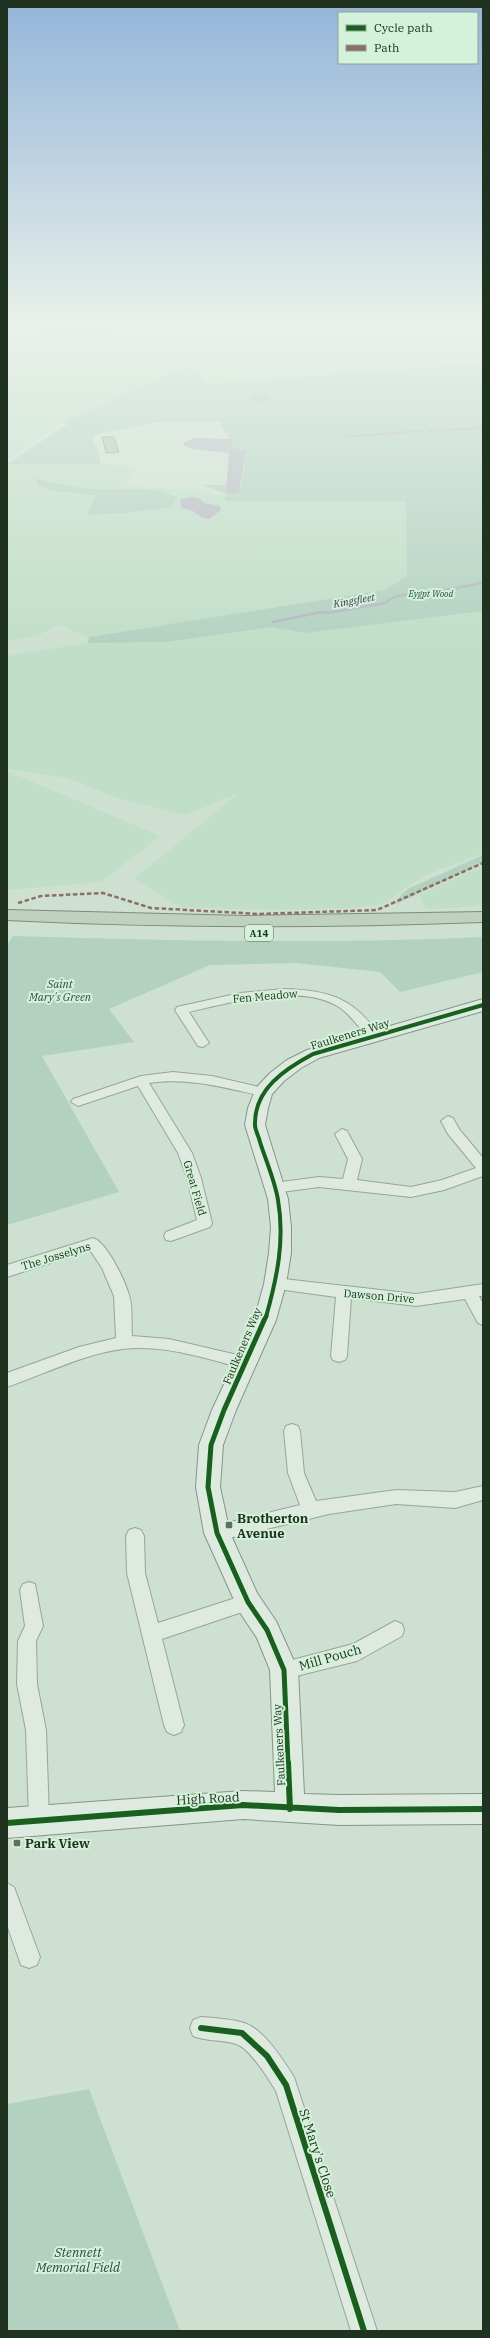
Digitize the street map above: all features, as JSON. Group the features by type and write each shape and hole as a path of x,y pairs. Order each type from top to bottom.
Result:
{"highway":[{"name":"A14","path":"7,915 36,922 137,932 248,933 483,929"},
{"name":"A14","path":"7,927 36,922 365,921 483,917"}],"street":[{"name":"Fen Meadow","path":"203,1043 181,1010 236,998 294,992 329,997 343,1003 373,1036"},
{"name":"Faulkeners Way","path":"290,1809 284,1670 267,1630 248,1602 217,1533 208,1487 211,1445 224,1410 265,1320 275,1284 281,1227 278,1199 255,1125 263,1092 277,1077 294,1064 313,1054 483,1005"},
{"path":"78,1102 141,1080 180,1076 263,1092"},
{"name":"Great Field","path":"141,1080 158,1111 176,1136 189,1163 205,1223 171,1236"},
{"path":"448,1121 453,1131 483,1168"},
{"path":"342,1134 355,1159 349,1184"},
{"path":"274,1188 319,1182 349,1184 411,1192 444,1185 483,1171"},
{"name":"The Josselyns","path":"7,1271 76,1250 93,1242 109,1266 122,1296 124,1343"},
{"name":"Dawson Drive","path":"275,1284 416,1300 476,1292"},
{"path":"476,1292 483,1319"},
{"path":"339,1356 344,1293"},
{"path":"7,1380 76,1356 124,1343 160,1344 246,1363"},
{"path":"292,1431 296,1473 312,1510"},
{"path":"217,1533 312,1510 396,1497 455,1500 483,1493"},
{"path":"135,1536 136,1573 174,1725"},
{"path":"30,1590 34,1626 27,1641 26,1684 36,1730 39,1819"},
{"path":"151,1634 248,1602"},
{"name":"Mill Pouch","path":"284,1670 357,1652 396,1630"},
{"name":"High Road","path":"7,1823 39,1819 244,1805 290,1809 483,1809"},
{"path":"7,1894 29,1957"},
{"name":"St Mary's Close","path":"201,2028 242,2033 267,2056 286,2084 364,2331"}],"green space":[{"path":"7,432 48,432 7,460"},
{"path":"56,432 106,432 94,436 93,445 97,447 101,464 7,464"},
{"name":"Eygpt Wood","path":"225,432 483,432 483,611 305,633 272,627 166,642 88,643 89,637 385,590 407,576 406,501 228,501 224,499 226,495 224,493 203,485 227,485 226,490 241,487 245,464 243,450 233,448 231,441"},
{"path":"7,464 101,464 136,467 125,486 195,490 226,497 228,501 406,501 407,576 385,590 89,637 59,625 36,636 7,641"},
{"path":"31,477 87,488 158,491 178,498 169,507 135,512 87,515 96,495 52,491 38,485 36,480"},
{"path":"483,611 483,853 421,877 383,904 350,908 274,910 181,907 134,879 239,793 185,815 118,798 67,778 7,769 7,656 88,643 166,642 272,627 305,633"},
{"path":"7,771 160,836 101,882 7,890"},
{"path":"483,855 483,863 396,904 400,896 408,889"},
{"path":"483,866 483,906 426,909 419,895"},
{"name":"Saint Mary's Green","path":"13,936 248,941 483,937 483,972 400,992 380,972 296,963 210,965 109,1009 134,1042 42,1056 119,1192 7,1225 7,945"},
{"name":"Stennett Memorial Field","path":"89,2089 180,2331 7,2331 7,2104"}],"shaded area":[{"path":"195,438 231,439 233,448 246,451 239,492 231,494 226,492 229,453 192,449 183,445 184,442"},
{"path":"192,497 199,498 204,503 220,506 221,510 209,519 201,517 193,511 181,508 180,499"}],"building":[{"path":"102,437 114,437 119,452 106,453"}],"waterway":[{"path":"342,437 407,432"},
{"name":"Kingsfleet","path":"273,622 322,612 328,613 385,603 394,597 415,593 430,593 483,583"}],"marked path":[{"path":"18,903 41,896 103,893 151,908 259,914 377,910 483,863"}],"cycle path":[{"path":"290,1809 284,1670 267,1630 248,1602 217,1533 208,1487 211,1445 224,1410 265,1320 275,1284 280,1253 281,1227 278,1199 255,1125 258,1108 263,1092 277,1077 294,1064 313,1054 483,1005"},
{"path":"7,1823 243,1805 339,1810 483,1809"},
{"path":"201,2028 242,2033 267,2056 286,2085 364,2331"}],"place":[{"name":"Brotherton Avenue","path":"229,1525"},
{"name":"Park View","path":"17,1843"}]}
